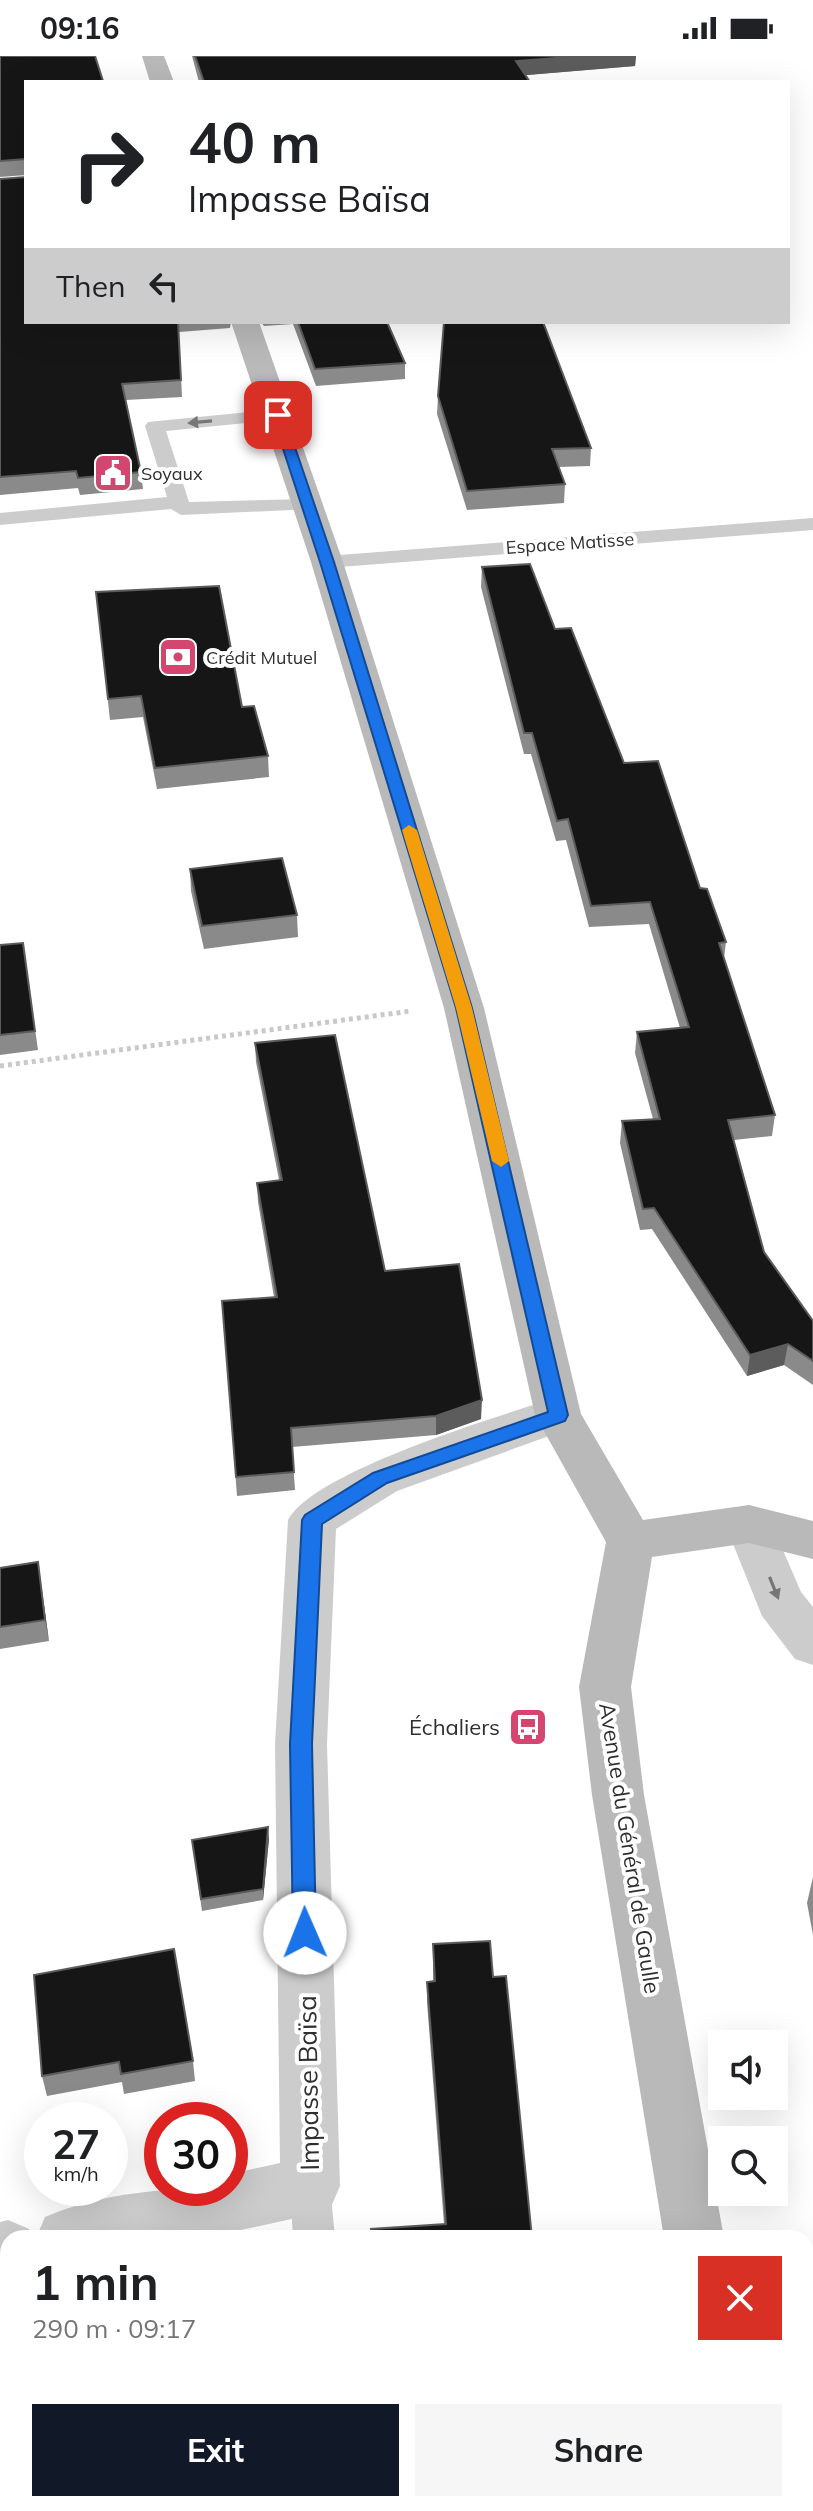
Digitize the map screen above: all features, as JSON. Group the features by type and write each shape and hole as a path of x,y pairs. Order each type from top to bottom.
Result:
{"main road":[{"path":"153,56 161,80"},
{"path":"246,324 327,562 464,1008 558,1415 630,1541 749,1524 813,1540"},
{"name":"Avenue du Général de Gaulle","path":"630,1541 605,1687 618,1795 693,2230"}],"street":[{"name":"Impasse Baïsa","path":"104,2230 310,2186 301,1744 312,1520 380,1478 558,1415"},
{"path":"749,1524 780,1602 813,1644"}],"lane":[{"path":"278,415 155,426 181,509 307,505"},
{"path":"0,519 178,502"},
{"name":"Espace Matisse","path":"327,562 813,524"},
{"path":"310,2186 313,2230"}],"path":[{"path":"0,1066 395,1012 464,1008"}],"building":[{"path":"0,56 95,56 103,80 24,80 24,159 0,161"},
{"path":"195,56 582,56 516,61 529,80 203,80"},
{"path":"24,177 24,324 178,324 181,380 122,384 141,472 78,478 76,471 0,477 0,179"},
{"path":"299,324 388,324 405,363 315,369"},
{"path":"444,324 544,324 591,448 552,449 565,484 467,491 438,396"},
{"path":"530,564 555,629 571,628 624,763 658,761 700,888 707,889 726,942 719,943 775,1115 728,1120 764,1252 813,1321 813,1361 788,1344 750,1355 654,1208 643,1209 622,1121 660,1119 637,1032 689,1027 650,902 591,906 568,819 557,821 532,733 524,733 482,567"},
{"path":"219,586 242,707 254,706 268,756 155,768 141,696 108,699 96,592"},
{"path":"282,858 297,915 202,926 190,869"},
{"path":"23,943 35,1031 0,1035 0,945"},
{"path":"335,1035 385,1271 459,1264 482,1400 436,1416 291,1428 294,1472 236,1477 222,1301 277,1297 257,1183 282,1180 255,1043"},
{"path":"38,1562 45,1620 0,1627 0,1568"},
{"path":"268,1827 263,1889 201,1899 192,1840"},
{"path":"490,1941 493,1977 506,1976 531,2230 371,2230 446,2224 427,1982 435,1981 433,1944"},
{"path":"174,1949 193,2061 121,2074 119,2062 42,2076 34,1975"}],"slow traffic":[{"path":"409,830 464,1008 501,1161"}],"place":[{"name":"Soyaux","path":"113,473"},
{"name":"Crédit Mutuel","path":"178,657"},
{"name":"Échaliers","path":"528,1727"}],"route":[{"path":"278,415 327,562 464,1008 558,1415 380,1478 312,1520 301,1744 305,1933"}]}
